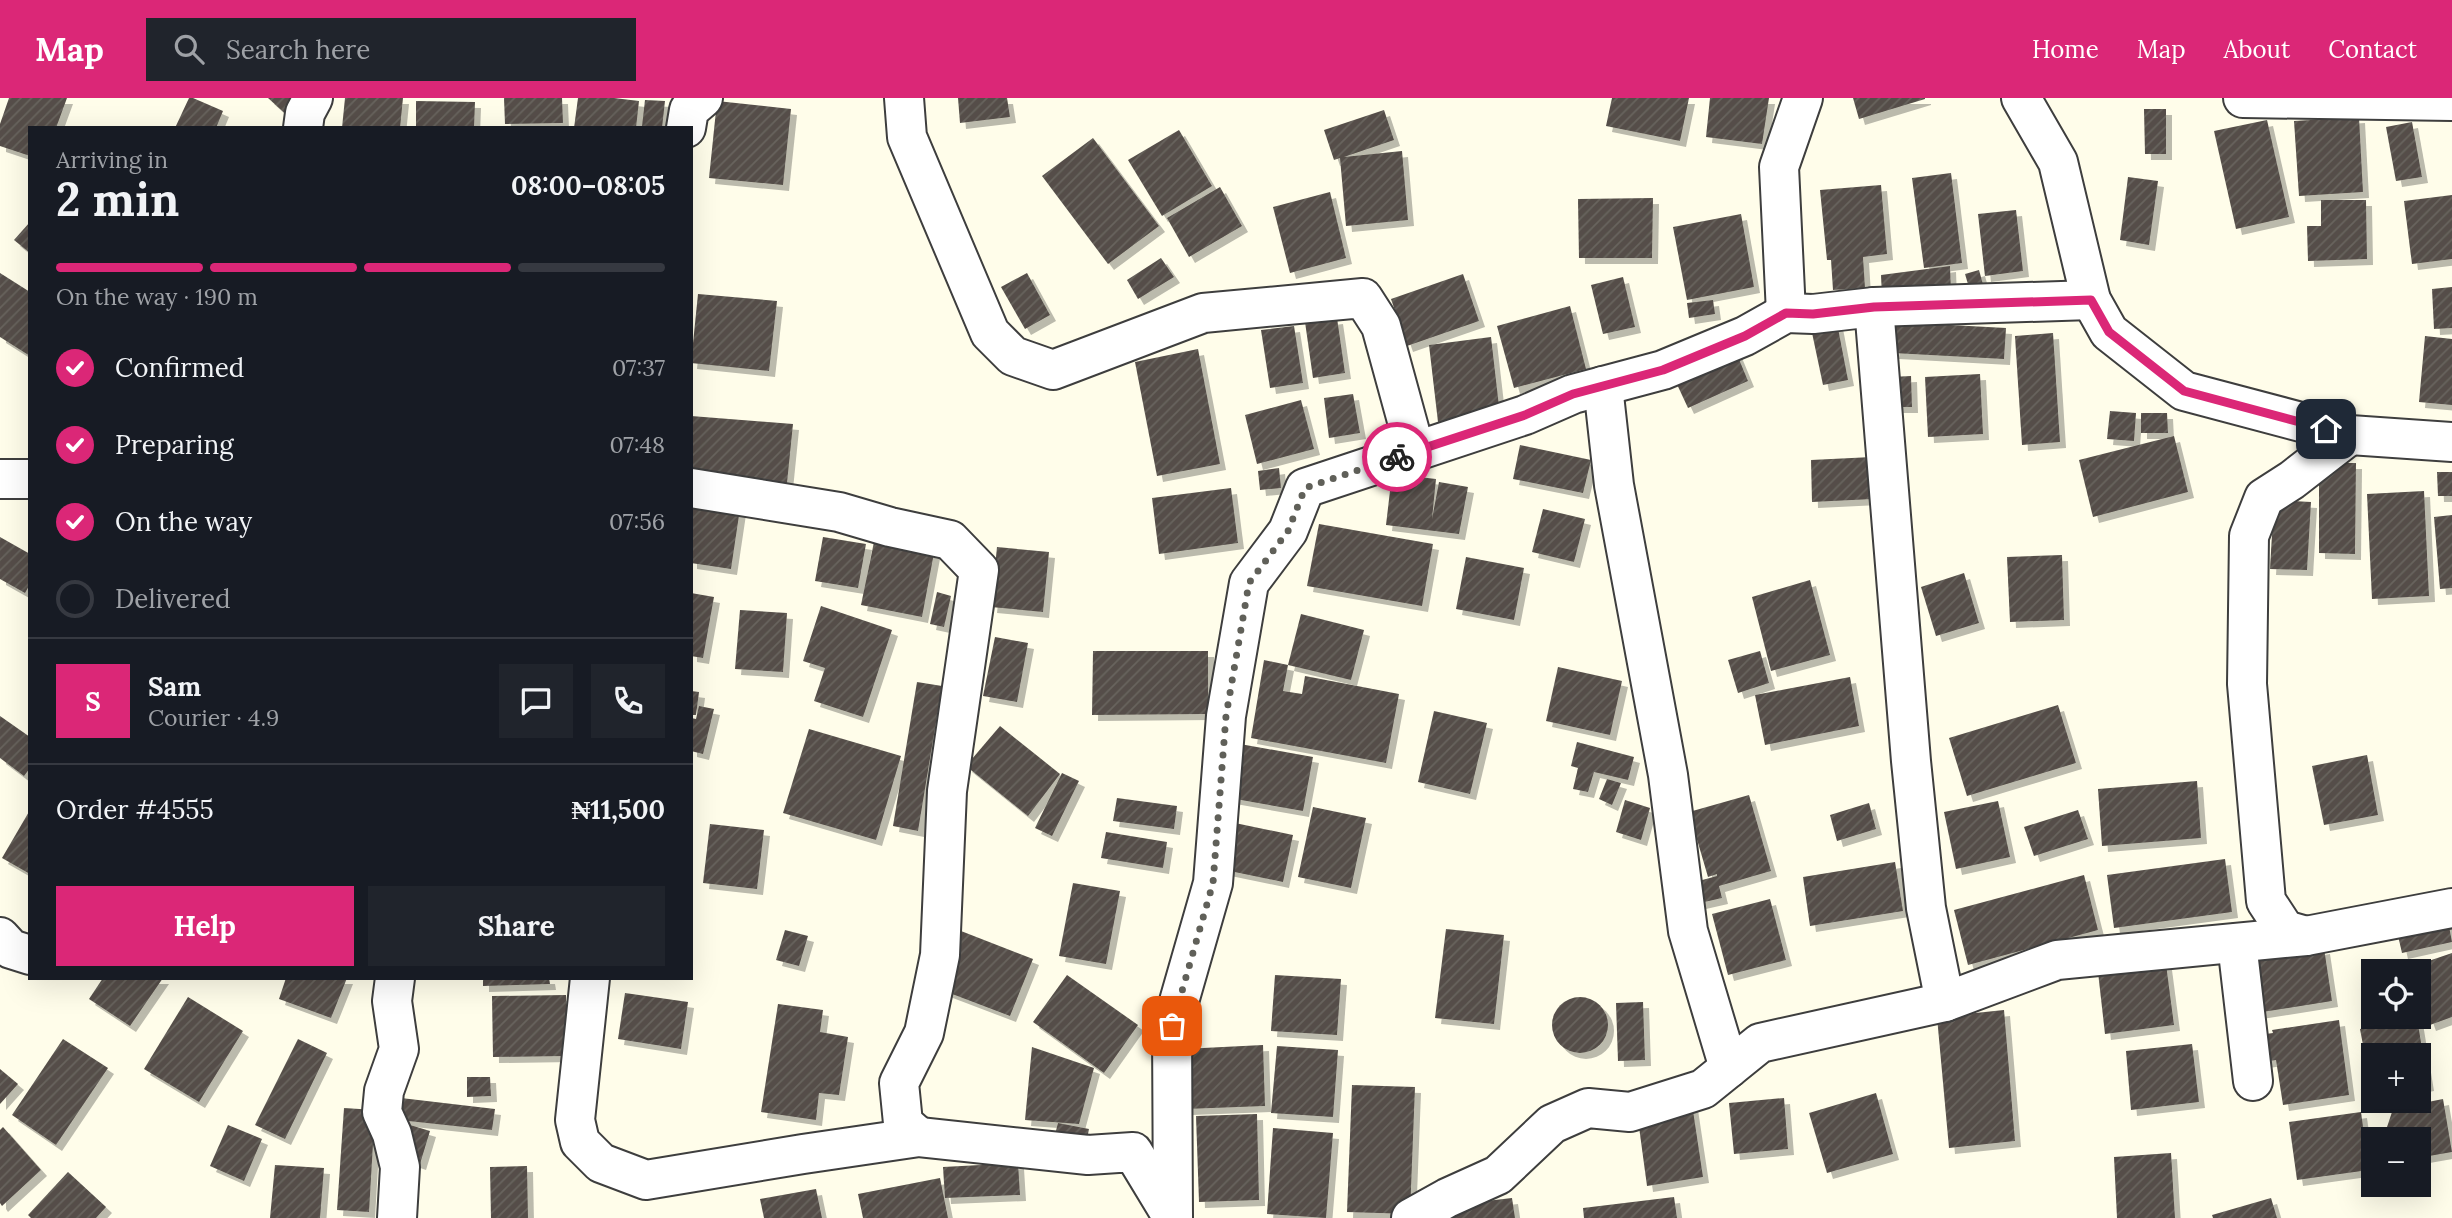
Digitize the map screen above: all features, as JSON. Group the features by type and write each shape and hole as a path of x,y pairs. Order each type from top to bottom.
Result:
{"street":[{"path":"303,126 305,113 313,98"},
{"path":"686,126 689,110 703,98"},
{"path":"904,98 907,137 990,333 1013,356 1053,370 1203,313 1363,298 1381,326 1415,450"},
{"path":"1786,313 1779,167 1803,98"},
{"path":"2021,98 2058,162 2091,300 2109,332 2184,391 2350,435 2452,442"},
{"path":"2243,98 2430,100"},
{"path":"1173,1218 1172,1026 1213,883 1226,716 1249,583 1288,531 1305,488 1525,415 1573,394 1663,370 1745,336 1786,313 1813,314 1874,307 2091,300"},
{"path":"1874,307 1911,761 1926,908 1945,1002"},
{"path":"1603,386 1614,485 1668,775 1688,930 1729,1068"},
{"path":"2306,936 2285,930 2266,901 2247,684 2249,536 2264,498 2350,435"},
{"path":"0,479 28,478"},
{"path":"693,488 839,512 950,541 979,570 947,791 940,955 924,1033 899,1083 904,1123 919,1137"},
{"path":"1411,1218 1498,1175 1552,1124 1588,1108 1630,1112 1703,1088 1760,1043 1945,1002 2057,960 2306,936 2452,908"},
{"path":"2237,943 2253,1081"},
{"path":"395,980 392,1001 399,1049 384,1091 382,1112 392,1135 400,1167 397,1218"},
{"path":"590,980 575,1120 580,1142 601,1163 646,1180 919,1137 1088,1155 1133,1152 1173,1218"}],"building":[{"path":"9,98 67,98 57,126 28,126 28,155 0,146 0,124"},
{"path":"189,98 223,111 217,126 176,126"},
{"path":"268,98 308,98 290,118"},
{"path":"345,98 403,98 400,126 342,126"},
{"path":"504,98 562,98 563,123 505,124"},
{"path":"578,98 639,101 636,126 574,126"},
{"path":"958,98 1007,98 1010,117 960,123"},
{"path":"1612,98 1689,98 1680,141 1606,126"},
{"path":"1710,98 1769,98 1762,144 1706,137"},
{"path":"1853,98 1925,98 1925,99 1859,119"},
{"path":"645,100 665,101 662,126 642,126"},
{"path":"416,101 475,102 474,126 416,126"},
{"path":"717,101 791,109 783,185 709,178"},
{"path":"2144,109 2166,109 2166,154 2145,154"},
{"path":"1384,110 1394,140 1344,157 1402,151 1408,220 1346,226 1340,158 1334,160 1324,130"},
{"path":"2359,117 2363,192 2299,196 2294,121"},
{"path":"2267,120 2289,217 2236,229 2214,131"},
{"path":"2412,122 2422,177 2396,181 2386,127"},
{"path":"1179,130 1212,186 1162,216 1128,160"},
{"path":"1093,138 1159,226 1108,264 1042,176"},
{"path":"1951,173 1962,263 1924,268 1912,178"},
{"path":"2128,177 2158,181 2149,245 2120,240"},
{"path":"1881,185 1887,254 1863,257 1865,288 1833,290 1820,190"},
{"path":"1220,187 1242,226 1189,257 1167,218"},
{"path":"1330,192 1346,258 1290,273 1273,207"},
{"path":"2452,195 2452,259 2412,264 2404,201"},
{"path":"1653,198 1652,258 1579,258 1578,199"},
{"path":"2321,200 2366,200 2367,259 2308,261 2307,226 2321,226"},
{"path":"2016,210 2023,271 1985,276 1978,214"},
{"path":"1741,214 1754,287 1687,300 1673,227"},
{"path":"28,224 28,251 14,240"},
{"path":"1161,258 1174,277 1138,299 1127,280"},
{"path":"1950,266 1951,292 1882,297 1881,275"},
{"path":"1979,270 1984,288 1970,291 1965,274"},
{"path":"0,273 28,291 28,355 0,337"},
{"path":"1027,273 1050,315 1025,329 1001,287"},
{"path":"1463,274 1479,321 1407,346 1391,299"},
{"path":"1623,277 1635,327 1603,334 1591,285"},
{"path":"2452,287 2452,328 2434,329 2432,289"},
{"path":"698,294 777,301 769,371 693,363"},
{"path":"1713,300 1715,314 1689,318 1687,303"},
{"path":"1570,306 1586,369 1514,388 1497,326"},
{"path":"1337,318 1345,373 1313,378 1305,322"},
{"path":"1895,322 2006,328 2004,359 1893,353"},
{"path":"1837,323 1848,380 1823,385 1811,328"},
{"path":"1294,326 1303,383 1270,388 1261,330"},
{"path":"2053,333 2060,442 2022,445 2015,336"},
{"path":"2425,336 2452,339 2452,405 2419,402"},
{"path":"1491,337 1500,415 1438,422 1429,345"},
{"path":"1198,349 1220,464 1157,476 1135,362"},
{"path":"1736,352 1748,381 1688,408 1675,380"},
{"path":"1980,374 1983,434 1928,437 1925,377"},
{"path":"1911,376 1912,407 1891,407 1891,377"},
{"path":"1353,394 1360,433 1329,438 1324,398"},
{"path":"1301,400 1314,449 1257,464 1245,415"},
{"path":"2110,411 2136,413 2134,441 2107,439"},
{"path":"2141,413 2167,413 2168,433 2141,433"},
{"path":"693,416 793,424 787,483 693,475"},
{"path":"2174,436 2188,492 2093,517 2079,460"},
{"path":"1520,445 1591,460 1583,493 1513,479"},
{"path":"1872,457 1873,499 1812,502 1811,460"},
{"path":"2319,463 2356,463 2355,554 2319,553"},
{"path":"1279,468 1281,488 1260,490 1258,471"},
{"path":"2437,472 2452,472 2452,496 2438,496"},
{"path":"1392,474 1436,479 1432,519 1439,482 1468,487 1459,534 1386,525"},
{"path":"1231,488 1238,543 1159,554 1152,498"},
{"path":"2424,491 2429,596 2372,599 2367,494"},
{"path":"693,495 741,502 731,569 693,563"},
{"path":"2274,500 2311,502 2307,570 2270,569"},
{"path":"1543,509 1585,519 1574,562 1532,552"},
{"path":"2452,515 2452,588 2440,589 2434,517"},
{"path":"1319,524 1433,544 1422,606 1307,586"},
{"path":"0,537 28,553 28,588 25,593 0,579"},
{"path":"823,537 866,544 858,588 815,581"},
{"path":"874,542 934,553 922,617 861,605"},
{"path":"997,547 1049,552 1043,612 991,607"},
{"path":"2062,555 2064,620 2010,622 2007,557"},
{"path":"1466,557 1524,568 1514,620 1456,609"},
{"path":"1964,573 1979,623 1936,636 1921,587"},
{"path":"1810,580 1830,655 1771,671 1752,597"},
{"path":"937,592 951,596 944,627 930,624"},
{"path":"693,593 714,597 703,658 693,656"},
{"path":"821,606 892,630 863,717 814,701 825,668 803,661"},
{"path":"740,610 787,613 783,672 735,669"},
{"path":"1301,614 1364,630 1351,680 1288,665"},
{"path":"995,637 1028,643 1017,702 983,696"},
{"path":"1093,651 1208,651 1208,714 1092,715"},
{"path":"1760,651 1769,683 1738,693 1728,660"},
{"path":"1264,660 1288,665 1283,691 1302,694 1305,676 1399,694 1386,763 1251,738"},
{"path":"1558,667 1622,681 1610,735 1546,721"},
{"path":"1850,677 1859,726 1765,745 1755,695"},
{"path":"917,682 942,686 918,831 893,826"},
{"path":"693,691 699,692 696,715 693,715"},
{"path":"2058,705 2076,763 1967,796 1949,738"},
{"path":"699,706 714,709 703,754 693,752 693,718 696,719"},
{"path":"1434,711 1487,723 1470,794 1418,782"},
{"path":"0,716 28,736 28,771 24,776 0,758"},
{"path":"1000,726 1060,774 1028,816 966,766"},
{"path":"809,729 901,756 876,840 783,813"},
{"path":"1577,742 1634,757 1628,780 1594,772 1588,792 1573,789 1578,768 1571,766"},
{"path":"1240,744 1313,757 1303,811 1230,798"},
{"path":"2367,755 2378,815 2324,825 2312,766"},
{"path":"1062,773 1079,781 1052,836 1035,828"},
{"path":"1607,779 1621,783 1612,805 1599,799"},
{"path":"2197,781 2201,838 2102,846 2098,789"},
{"path":"1749,795 1771,871 1719,886 1722,898 1700,903 1695,882 1717,874 1708,877 1689,812"},
{"path":"1117,798 1177,806 1174,829 1113,821"},
{"path":"1625,800 1650,808 1641,840 1616,832"},
{"path":"1998,801 2010,857 1956,869 1944,812"},
{"path":"1869,803 1876,829 1837,841 1830,815"},
{"path":"1313,807 1366,818 1351,888 1298,877"},
{"path":"2078,810 2088,839 2034,856 2024,827"},
{"path":"28,813 28,873 2,858"},
{"path":"1235,823 1293,835 1283,882 1225,870"},
{"path":"710,824 764,830 757,889 703,883"},
{"path":"1106,832 1167,842 1163,868 1101,858"},
{"path":"2225,859 2232,912 2114,928 2107,875"},
{"path":"1895,862 1903,911 1810,926 1803,877"},
{"path":"2084,875 2098,930 1968,965 1954,910"},
{"path":"1073,883 1120,891 1106,964 1059,956"},
{"path":"1770,899 1786,960 1728,975 1712,914"},
{"path":"2447,915 2452,942 2402,953 2396,927"},
{"path":"1446,929 1504,935 1494,1024 1435,1018"},
{"path":"785,930 808,936 799,966 776,960"},
{"path":"961,931 1033,959 1010,1016 939,989"},
{"path":"2324,948 2332,1001 2250,1014 2242,962"},
{"path":"2452,953 2452,1017 2431,1025 2431,960"},
{"path":"2166,964 2174,1025 2105,1034 2098,972"},
{"path":"1067,975 1138,1025 1104,1073 1033,1022"},
{"path":"1275,975 1341,979 1337,1035 1271,1031"},
{"path":"102,980 162,980 130,1026 89,999"},
{"path":"285,980 346,980 331,1018 279,999"},
{"path":"483,980 549,980 550,984 483,986"},
{"path":"625,993 688,1002 681,1049 618,1039"},
{"path":"566,995 567,1056 493,1057 492,996"},
{"path":"188,997 243,1031 199,1102 144,1069"},
{"path":"1580,997 1591,999 1600,1005 1606,1014 1606,1036 1600,1045 1591,1051 1580,1053 1569,1051 1560,1045 1554,1036 1552,1025 1554,1014 1560,1005 1569,999"},
{"path":"1643,1002 1645,1060 1618,1061 1616,1003"},
{"path":"778,1004 823,1010 820,1032 848,1037 839,1095 819,1093 816,1120 761,1112"},
{"path":"2004,1010 2015,1141 1949,1148 1937,1017"},
{"path":"2339,1020 2349,1095 2283,1105 2276,1060 2257,1063 2252,1036 2273,1033 2272,1030"},
{"path":"2360,1029 2419,1029 2421,1043 2363,1043"},
{"path":"63,1039 108,1068 56,1145 12,1115"},
{"path":"298,1039 327,1053 285,1139 255,1125"},
{"path":"2192,1044 2199,1102 2131,1110 2126,1051"},
{"path":"1263,1045 1265,1106 1186,1109 1183,1049"},
{"path":"1277,1046 1338,1050 1333,1117 1271,1113"},
{"path":"1032,1047 1094,1068 1079,1124 1025,1120"},
{"path":"0,1069 18,1084 0,1104"},
{"path":"467,1077 490,1077 491,1096 467,1097"},
{"path":"1352,1085 1415,1087 1410,1214 1347,1212"},
{"path":"1876,1093 1893,1154 1827,1173 1809,1113"},
{"path":"401,1098 495,1109 492,1130 399,1120"},
{"path":"1784,1098 1788,1149 1734,1154 1729,1103"},
{"path":"2443,1099 2452,1152 2431,1156 2431,1127 2387,1127 2392,1113 2431,1113 2431,1101"},
{"path":"1692,1104 1703,1177 1647,1186 1637,1112"},
{"path":"344,1108 375,1110 369,1212 337,1210"},
{"path":"2361,1112 2361,1171 2297,1180 2289,1122"},
{"path":"1257,1114 1259,1200 1199,1202 1196,1116"},
{"path":"1058,1123 1089,1129 1085,1149 1053,1142"},
{"path":"228,1125 262,1139 244,1181 210,1166"},
{"path":"410,1125 430,1131 420,1164 400,1157"},
{"path":"3,1127 41,1170 2,1206 0,1130"},
{"path":"1273,1128 1333,1133 1326,1218 1267,1214"},
{"path":"2171,1153 2175,1218 2117,1218 2114,1157"},
{"path":"1018,1163 1020,1195 945,1198 943,1167"},
{"path":"275,1165 324,1168 320,1218 270,1218"},
{"path":"527,1166 528,1218 491,1218 490,1167"},
{"path":"68,1172 106,1207 96,1218 31,1218 28,1215"},
{"path":"940,1178 948,1218 863,1218 858,1194"},
{"path":"816,1189 822,1218 764,1218 760,1199"},
{"path":"1674,1197 1677,1218 1584,1218 1583,1208"},
{"path":"1512,1198 1515,1218 1436,1218 1435,1207"},
{"path":"2271,1198 2277,1218 2213,1218 2212,1215"}],"way so far":[{"path":"1172,1026 1213,883 1226,716 1249,583 1288,531 1305,488 1397,457"}],"route":[{"path":"1397,457 1525,415 1573,394 1663,370 1745,336 1786,313 1813,314 1874,307 2091,300 2109,332 2184,391 2326,429"}]}
